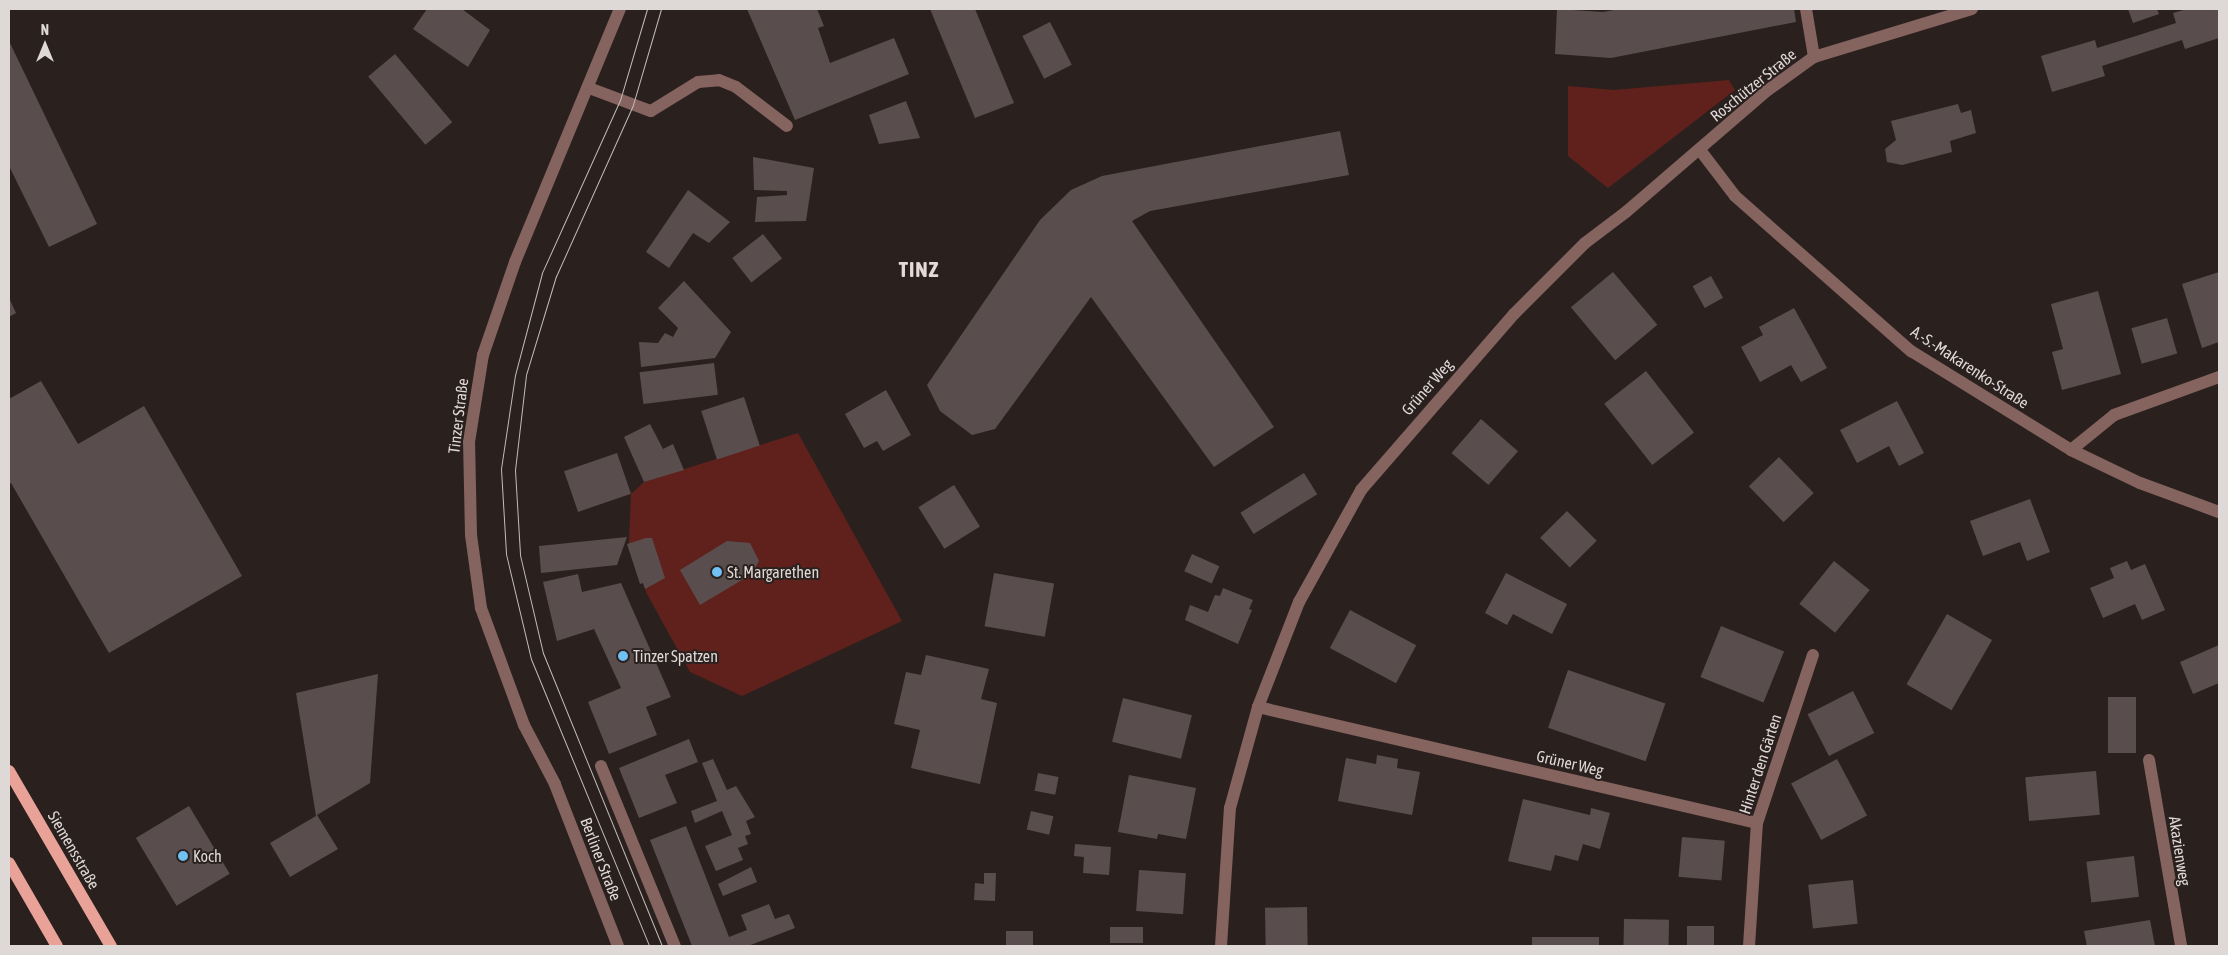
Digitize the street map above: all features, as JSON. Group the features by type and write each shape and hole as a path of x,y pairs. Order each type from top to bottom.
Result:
{"main road":[{"name":"Siemensstraße","path":"9,771 112,946"},
{"path":"9,863 57,946"}],"street":[{"name":"Tinzer Straße","path":"555,784 524,725 481,608 471,535 468,442 482,355 514,262 589,88 620,9"},
{"path":"1806,9 1814,57"},
{"name":"Roschützer Straße","path":"1700,150 1768,90 1814,57 1972,9"},
{"path":"589,88 651,111 698,82 719,80 736,86 787,126"},
{"name":"A.-S.-Makarenko-Straße","path":"1700,150 1735,196 1911,351 2071,450 2140,483 2219,512"},
{"name":"Grüner Weg","path":"1221,946 1230,808 1258,707 1298,602 1362,490 1514,314 1585,243 1700,150"},
{"path":"2071,450 2114,415 2219,377"},
{"name":"Hinter den Gärten","path":"1749,946 1757,823 1813,655"},
{"name":"Grüner Weg","path":"1258,707 1757,823"},
{"name":"Akazienweg","path":"2149,760 2181,946"},
{"path":"601,766 675,946"},
{"name":"Berliner Straße","path":"555,784 618,946"}],"shaded area":[{"path":"1729,80 1735,90 1608,188 1568,156 1568,86 1614,90"},
{"path":"798,433 902,621 742,696 690,672 647,594 629,543 631,494 644,482"}],"building":[{"path":"427,9 462,9 490,30 468,67 413,29"},
{"path":"747,9 817,9 824,26 818,28 830,63 894,38 909,74 795,120"},
{"path":"930,9 975,9 1014,103 975,118"},
{"path":"1557,9 1603,12 1619,9 1794,9 1796,22 1611,58 1555,54"},
{"path":"2128,9 2157,9 2159,14 2133,23"},
{"path":"2187,9 2219,9 2219,38 2185,49 2182,40 2102,66 2105,76 2052,92 2041,56 2095,40 2097,48 2136,36 2176,23 2173,13"},
{"path":"1050,22 1072,65 1044,79 1022,36"},
{"path":"9,41 97,224 49,247 9,166"},
{"path":"395,54 452,122 425,145 368,76"},
{"path":"906,101 920,138 879,144 869,115"},
{"path":"1958,104 1961,113 1971,110 1976,133 1950,141 1952,152 1902,165 1887,162 1885,149 1896,140 1891,121"},
{"path":"1340,131 1349,175 1150,211 1132,221 1274,427 1214,467 1091,297 995,429 972,435 940,411 927,385 1040,220 1071,190 1102,176"},
{"path":"753,157 814,168 806,221 755,222 757,197 787,195 787,191 754,190"},
{"path":"688,190 730,222 709,243 693,233 669,268 646,252"},
{"path":"763,234 782,258 751,282 732,258"},
{"path":"1613,272 1657,325 1615,360 1571,307"},
{"path":"2219,272 2219,342 2202,348 2182,284"},
{"path":"1711,276 1723,298 1705,308 1693,286"},
{"path":"684,281 731,332 715,358 641,367 639,342 658,343 665,333 673,337 678,328 658,308"},
{"path":"2098,291 2121,374 2062,390 2052,352 2063,349 2051,304"},
{"path":"9,298 16,313 9,317"},
{"path":"1794,308 1827,368 1801,382 1791,365 1760,382 1741,347 1763,335 1759,327"},
{"path":"2167,318 2177,354 2142,364 2131,328"},
{"path":"714,363 718,395 643,404 640,372"},
{"path":"1646,371 1694,432 1652,465 1604,404"},
{"path":"41,381 78,444 144,406 242,576 109,653 11,483 9,484 9,399"},
{"path":"886,390 911,435 883,451 877,441 864,448 845,414"},
{"path":"744,397 760,446 717,459 701,411"},
{"path":"1897,401 1924,453 1899,466 1889,446 1857,463 1840,430"},
{"path":"1481,419 1518,451 1488,485 1451,453"},
{"path":"650,424 663,449 673,444 684,470 644,482 624,437"},
{"path":"617,453 631,494 578,512 564,471"},
{"path":"1779,457 1814,493 1784,522 1749,486"},
{"path":"1304,473 1317,494 1254,534 1240,513"},
{"path":"954,485 980,527 944,549 918,507"},
{"path":"2030,499 2050,552 2027,561 2020,542 1983,556 1970,521"},
{"path":"1567,511 1597,541 1570,568 1540,538"},
{"path":"627,537 617,565 541,573 539,546"},
{"path":"652,538 665,578 645,589 643,583 640,584 627,544"},
{"name":"St. Margarethen","path":"727,541 750,543 759,561 752,574 700,605 680,570"},
{"path":"1192,554 1219,566 1212,584 1184,571"},
{"path":"1834,561 1870,590 1835,633 1799,604"},
{"path":"2127,561 2131,570 2145,564 2165,610 2142,620 2135,604 2103,618 2090,588 2114,578 2110,568"},
{"path":"994,573 1054,584 1045,637 985,626"},
{"path":"1506,573 1567,604 1552,634 1513,614 1507,625 1485,613"},
{"name":"Tinzer Spatzen","path":"578,574 582,592 621,583 671,697 646,707 657,735 609,754 588,702 621,688 594,629 557,641 543,582"},
{"path":"1223,588 1253,600 1249,609 1252,610 1238,644 1185,620 1190,605 1208,612 1215,595 1220,596"},
{"path":"1350,610 1416,645 1396,683 1330,648"},
{"path":"1947,614 1992,640 1952,710 1906,684"},
{"path":"1721,626 1784,651 1763,702 1700,677"},
{"path":"2219,645 2219,683 2193,694 2180,662"},
{"path":"926,655 989,669 981,699 997,703 980,784 911,768 920,730 894,724 906,672 921,675"},
{"path":"1568,670 1665,704 1646,761 1548,728"},
{"path":"378,674 370,783 317,815 338,849 290,877 270,843 316,816 296,693"},
{"path":"1853,691 1874,733 1829,756 1808,714"},
{"path":"2108,697 2136,697 2136,753 2108,753"},
{"path":"1123,698 1192,715 1181,759 1112,742"},
{"path":"689,739 698,762 665,775 677,803 639,818 619,768"},
{"path":"1377,755 1398,759 1397,768 1420,772 1412,815 1338,801 1346,758 1376,764"},
{"path":"713,759 727,790 736,786 755,817 746,821 751,834 745,836 748,844 738,848 743,860 716,871 705,846 732,835 722,811 695,823 691,811 717,801 702,763"},
{"path":"1837,759 1867,816 1821,840 1791,783"},
{"path":"2096,771 2100,815 2029,821 2025,777"},
{"path":"1038,773 1059,777 1055,795 1035,791"},
{"path":"1129,775 1196,788 1186,839 1158,834 1157,839 1118,832"},
{"path":"1523,799 1590,815 1591,808 1610,813 1600,849 1583,844 1578,861 1555,855 1551,871 1508,861"},
{"name":"Koch","path":"189,806 230,874 177,906 136,838"},
{"path":"1031,811 1053,816 1049,835 1027,830"},
{"path":"686,826 729,937 747,930 741,915 769,904 775,919 789,914 795,928 748,946 692,946 650,840"},
{"path":"1682,837 1725,841 1721,881 1679,877"},
{"path":"1075,844 1111,847 1109,875 1083,873 1084,857 1074,856"},
{"path":"2134,856 2139,897 2091,903 2086,862"},
{"path":"751,867 757,882 723,896 718,884"},
{"path":"1139,870 1186,873 1183,914 1136,911"},
{"path":"984,873 996,873 995,901 974,900 975,883 984,884"},
{"path":"1853,880 1858,924 1813,928 1808,885"},
{"path":"1307,907 1308,946 1266,946 1265,908"},
{"path":"1624,919 1669,920 1669,946 1624,946"},
{"path":"2150,920 2155,946 2087,946 2084,931"},
{"path":"1687,926 1714,926 1714,946 1687,946"},
{"path":"1110,927 1143,927 1143,943 1110,943"},
{"path":"1006,931 1033,931 1033,946 1006,946"},
{"path":"1532,937 1599,937 1599,946 1532,946"}],"tram line":[{"path":"647,9 620,100 542,273 515,375 501,469 506,554 531,659 649,946"},
{"path":"661,9 633,105 556,276 526,375 515,470 520,555 543,653 662,946"}],"place":[{"name":"St. Margarethen","path":"717,572"},
{"name":"Tinzer Spatzen","path":"623,656"},
{"name":"Koch","path":"183,856"}],"district":[{"name":"TINZ","path":"919,269"}]}
